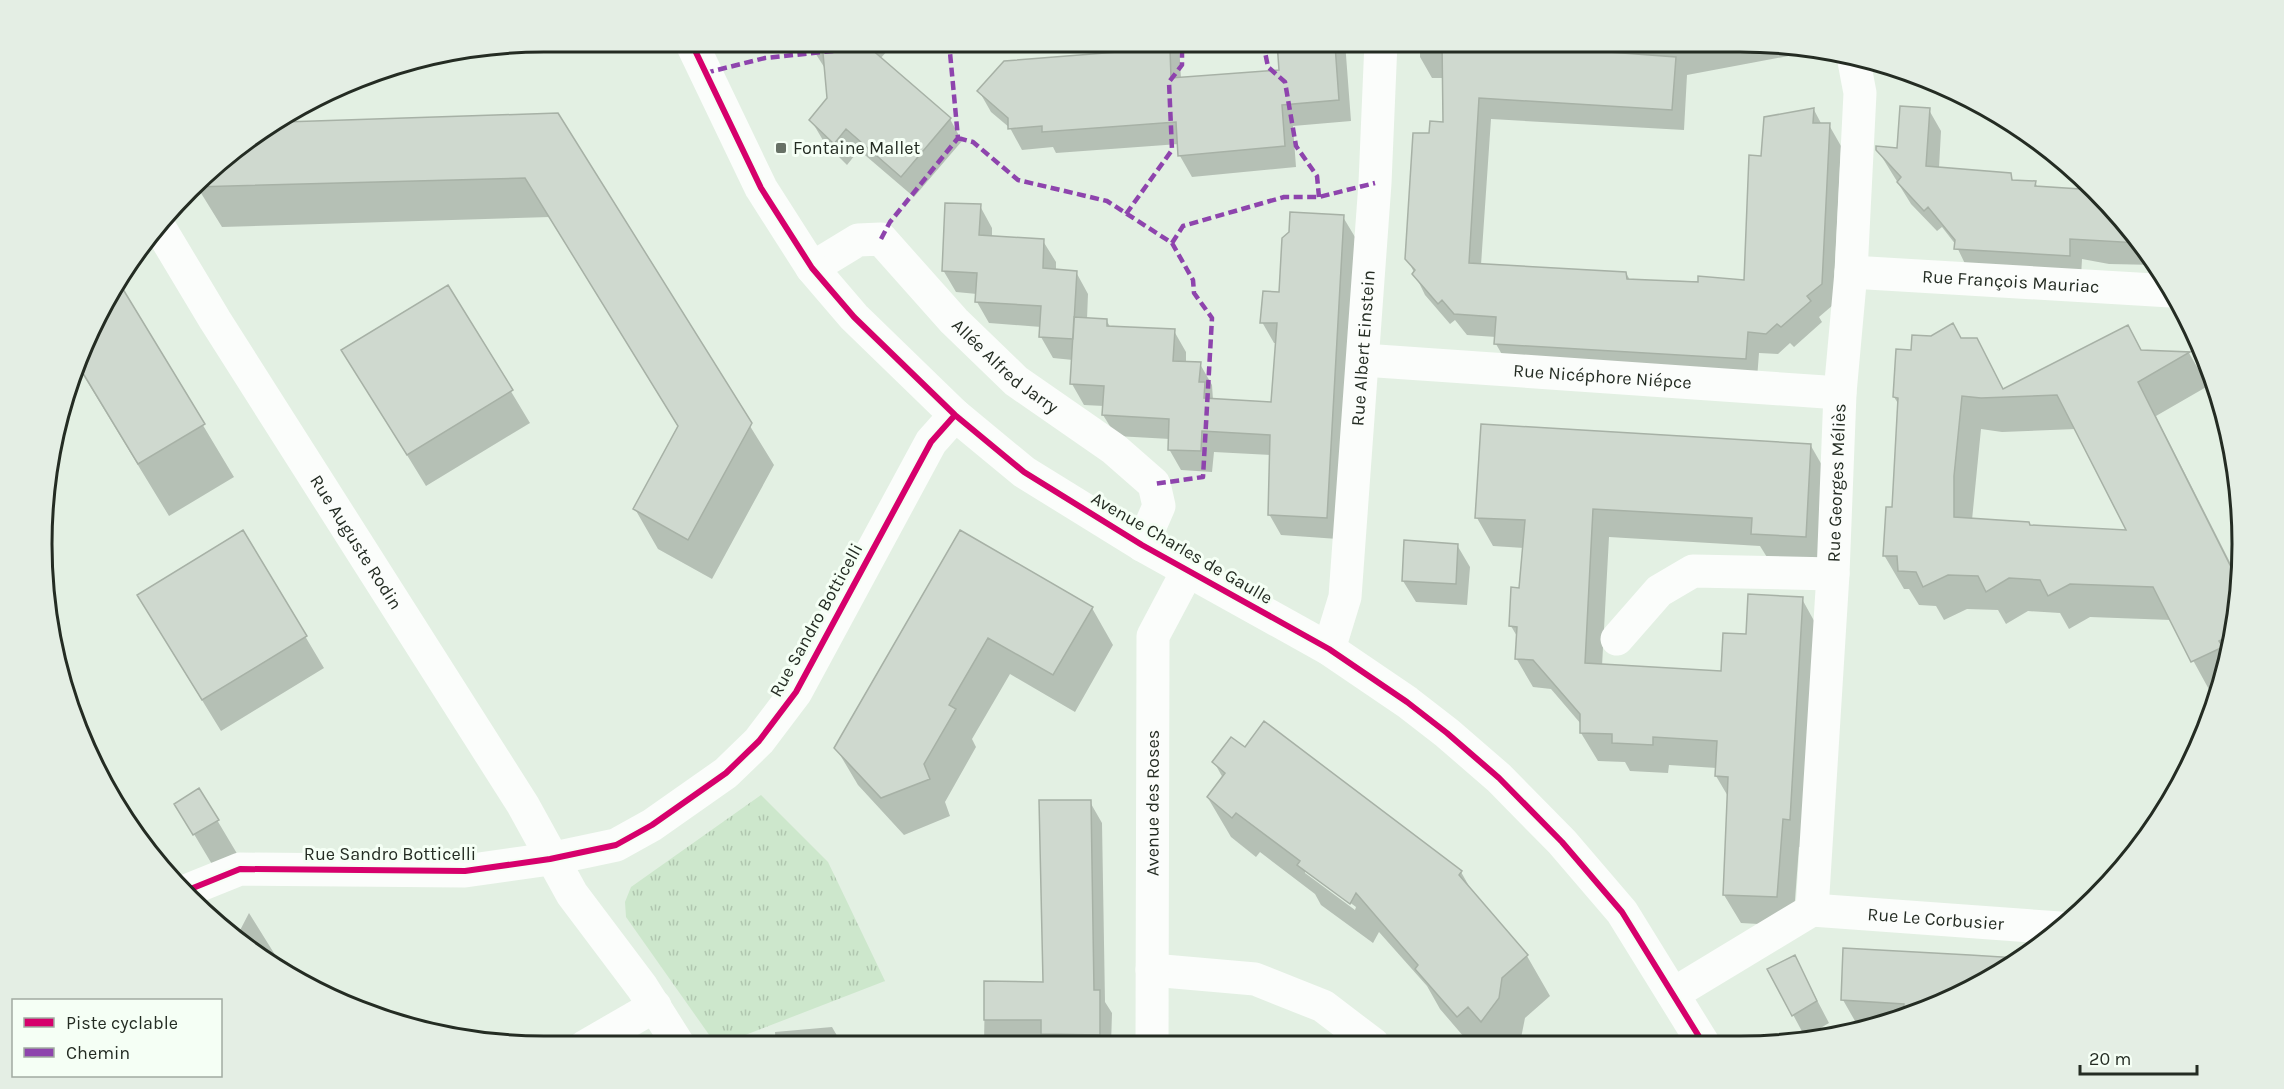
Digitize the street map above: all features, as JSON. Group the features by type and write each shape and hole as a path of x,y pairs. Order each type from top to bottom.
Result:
{"street":[{"name":"Avenue Charles de Gaulle","path":"696,52 761,188 812,268 854,317 954,415 1024,472 1142,545 1329,650 1415,708 1499,778 1562,842 1622,912 1699,1036"},
{"name":"Rue Albert Einstein","path":"1329,650 1345,597 1375,183 1381,52"},
{"name":"Rue Georges Méliès","path":"1812,910 1833,574 1840,393 1851,272 1860,93 1855,66"},
{"name":"Rue Auguste Rodin","path":"163,234 234,350 523,805 550,859 572,894 655,1006 673,1036"},
{"name":"Allée Alfred Jarry","path":"812,268 858,240 881,240 954,321 1016,381 1114,449 1154,484 1159,506 1142,545"},
{"name":"Rue François Mauriac","path":"1851,272 2161,290"},
{"name":"Rue Nicéphore Niépce","path":"1363,360 1840,393"},
{"name":"Rue Sandro Botticelli","path":"193,888 240,869 465,871 550,859 616,845 652,825 726,773 759,741 796,692 931,442 954,415"},
{"name":"Avenue des Roses","path":"1152,1036 1153,636 1188,570"},
{"path":"1617,639 1659,591 1693,571 1833,574"},
{"path":"1673,994 1812,910"},
{"name":"Rue Le Corbusier","path":"1812,910 2048,927"},
{"path":"1152,970 1255,979 1323,1006 1362,1036"},
{"path":"603,1036 655,1006"}],"green space":[{"path":"761,795 828,862 885,981 743,1036 710,1036 626,917 625,902 631,887"}],"building":[{"path":"823,52 875,52 951,118 901,177 846,129 834,144 809,120 827,98"},
{"path":"1119,52 1170,52 1171,78 1279,70 1278,52 1336,52 1339,100 1282,105 1285,146 1178,156 1176,122 1042,132 1042,126 1008,129 1008,118 977,91 1004,61"},
{"path":"1442,52 1608,52 1676,57 1672,110 1479,98 1469,263 1626,272 1627,279 1698,282 1698,276 1744,280 1749,155 1761,156 1764,117 1814,108 1813,123 1830,123 1822,284 1807,296 1811,301 1781,327 1777,324 1766,334 1748,332 1746,359 1494,344 1496,317 1454,314 1442,300 1438,304 1412,274 1415,270 1405,259 1413,133 1429,133 1430,121 1443,122"},
{"path":"1900,106 1930,108 1926,166 2011,173 2012,180 2036,181 2035,186 2078,189 2128,242 2070,239 2070,256 1954,249 1955,240 1928,207 1924,211 1897,182 1901,177 1876,150 1876,146 1897,148"},
{"path":"558,113 752,423 688,540 633,509 678,426 525,178 208,187 245,154 292,122"},
{"path":"945,203 981,204 979,235 1044,239 1043,268 1077,271 1073,339 1039,337 1041,306 975,302 977,273 942,271"},
{"path":"1290,212 1344,215 1327,518 1268,515 1270,435 1202,431 1201,451 1168,450 1169,419 1102,415 1104,386 1070,384 1074,317 1107,319 1107,326 1175,329 1173,361 1201,362 1199,382 1205,382 1204,398 1271,402 1277,323 1260,323 1263,291 1279,292 1282,238 1289,232"},
{"path":"448,285 513,390 407,455 341,350"},
{"path":"123,290 205,424 138,464 83,374 103,327"},
{"path":"1953,323 1961,338 1977,338 2003,389 2128,325 2141,350 2190,352 2138,382 2231,566 2227,609 2222,639 2219,641 2220,648 2191,662 2153,587 2070,584 2048,596 2040,580 2009,578 1986,592 1978,576 1948,575 1923,587 1916,572 1898,571 1897,556 1883,556 1886,507 1892,507 1898,398 1893,397 1896,349 1911,350 1912,335 1931,336","holes":["2057,395 2126,530 2030,525 2029,522 1954,517 1954,476 1962,396 1981,398"]},
{"path":"1481,424 1811,444 1806,537 1751,534 1752,518 1593,509 1585,663 1721,671 1723,633 1746,634 1748,594 1803,597 1790,820 1783,819 1777,897 1723,895 1728,777 1715,776 1717,741 1653,737 1653,745 1612,743 1612,734 1580,733 1580,714 1533,660 1515,659 1517,627 1509,626 1511,587 1519,588 1525,520 1475,518"},
{"path":"243,530 307,636 202,700 137,595"},
{"path":"960,530 1093,607 1053,675 988,638 949,705 956,709 924,764 930,779 881,798 834,748"},
{"path":"1404,540 1458,544 1456,584 1402,581"},
{"path":"1264,721 1462,871 1459,875 1528,955 1502,978 1499,998 1481,1022 1468,1007 1457,1017 1415,969 1418,965 1356,893 1350,904 1297,865 1300,861 1236,813 1232,818 1207,797 1225,773 1212,762 1231,737 1245,747"},
{"path":"199,788 219,820 193,835 174,804"},
{"path":"1039,800 1091,800 1094,990 1100,990 1100,1035 1041,1034 1041,1020 984,1020 984,981 1043,982"},
{"path":"1843,948 2008,957 1957,986 1904,1008 1904,1004 1841,1000"},
{"path":"1795,955 1817,1001 1792,1016 1767,969"}],"marked path":[{"path":"705,73 765,58 823,52"},
{"path":"881,239 890,222 958,138 950,52"},
{"path":"1126,214 1172,150 1169,82 1182,65 1182,52"},
{"path":"1265,52 1268,67 1285,82 1296,146 1317,176 1319,197"},
{"path":"958,138 973,142 1018,180 1107,201 1172,243 1193,280 1194,293 1212,318 1203,477 1154,484"},
{"path":"1172,243 1183,226 1284,197 1319,197 1375,183"}],"cycle path":[{"path":"696,52 761,188 812,268 854,317 955,415 1024,472 1142,545 1329,649 1407,702 1447,733 1499,778 1562,842 1622,912 1699,1036"},
{"path":"193,888 240,869 465,871 550,859 616,845 652,825 726,773 759,741 796,692 931,442 955,415"}],"place":[{"name":"Fontaine Mallet","path":"781,148"}]}
